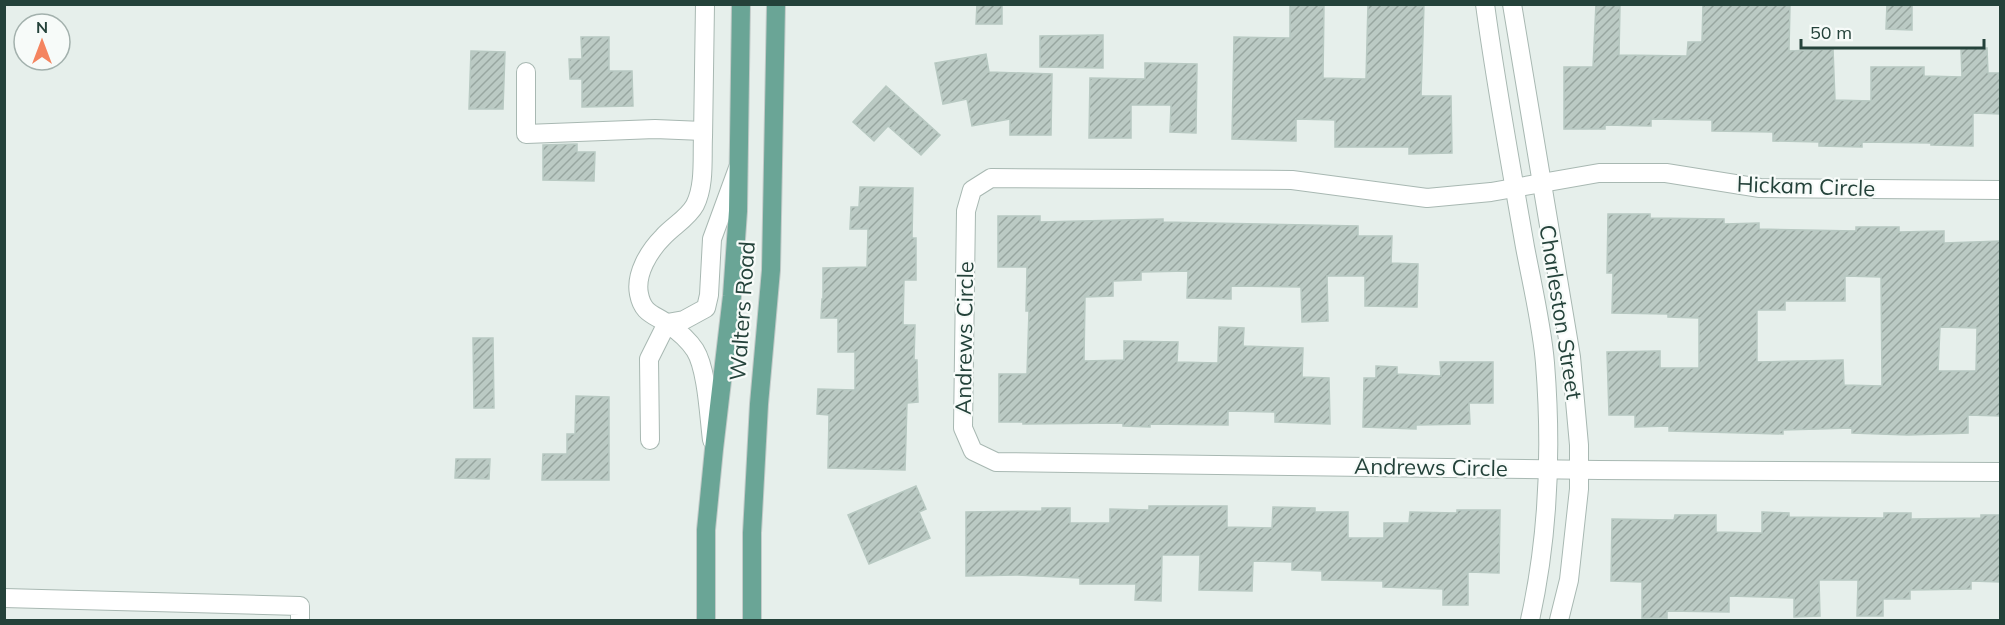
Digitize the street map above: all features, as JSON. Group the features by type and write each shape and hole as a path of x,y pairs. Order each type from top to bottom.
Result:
{"main road":[{"name":"Walters Road","path":"706,621 706,530 732,297 738,211 741,4"},
{"name":"Walters Road","path":"752,621 752,533 759,405 771,270 776,4"}],"street":[{"name":"Walters Road","path":"705,4 702,174 695,204 691,211 663,236 643,266 638,279 639,294 644,308 654,318 667,323 682,335 696,351 703,373 714,449"},
{"name":"Charleston Street","path":"1485,4 1545,361 1549,469 1540,573 1530,621"},
{"name":"Charleston Street","path":"1512,4 1571,357 1580,445 1579,489 1569,580 1560,621"},
{"path":"526,72 526,134 655,129 703,131"},
{"name":"Walters Road","path":"667,323 684,320 706,308 709,295 712,239 739,166"},
{"name":"Hickam Circle","path":"1541,183 1599,173 1666,173 1760,188 2001,190"},
{"name":"Andrews Circle","path":"1541,183 1427,198 1292,180 991,177 972,190 966,211 963,428 973,451 996,462 1580,470"},
{"path":"650,440 649,359 667,323"},
{"path":"1580,470 2001,472"},
{"path":"4,598 300,606 300,621"}],"building":[{"path":"977,4 1002,4 1002,24 976,24"},
{"path":"1290,4 1324,4 1323,78 1366,79 1368,4 1424,4 1421,96 1451,96 1452,153 1409,154 1409,147 1335,147 1335,120 1296,119 1296,141 1232,139 1234,37 1290,38"},
{"path":"1596,4 1620,4 1619,55 1687,56 1688,42 1702,42 1703,4 1790,4 1789,51 1833,49 1835,100 1871,101 1871,67 1924,67 1924,76 1962,77 1961,48 1987,48 1988,73 2001,73 2001,114 1973,113 1973,146 1862,142 1862,147 1819,146 1819,142 1773,141 1773,132 1712,131 1712,120 1651,119 1651,126 1605,125 1605,129 1564,129 1564,67 1593,67"},
{"path":"1887,4 1912,4 1912,30 1886,29"},
{"path":"1103,35 1103,68 1040,67 1040,36"},
{"path":"581,37 609,37 609,71 632,71 633,106 582,107 582,79 570,79 569,59 582,59"},
{"path":"471,51 505,52 503,109 469,109"},
{"path":"986,54 989,72 1052,74 1051,135 1010,135 1010,119 972,126 967,99 943,104 935,63"},
{"path":"1145,63 1197,64 1196,133 1170,132 1171,105 1131,105 1131,138 1089,138 1090,78 1145,79"},
{"path":"886,86 940,135 921,155 888,126 874,141 853,122"},
{"path":"577,144 577,152 595,152 594,181 543,180 543,145"},
{"path":"860,187 913,188 912,238 916,238 916,280 904,280 903,325 915,325 914,360 917,360 918,402 907,403 905,470 828,468 829,415 817,414 818,389 855,390 855,352 838,352 838,318 821,318 823,268 867,267 868,229 850,229 851,207 859,207"},
{"path":"1608,214 1650,214 1650,218 1724,219 1724,224 1759,223 1759,229 1856,231 1856,227 1899,227 1899,232 1944,231 1944,243 2001,241 2001,416 1968,415 1968,433 1908,435 1852,433 1852,428 1783,430 1783,434 1669,431 1669,426 1635,427 1635,415 1609,415 1607,352 1660,351 1660,368 1699,368 1699,318 1668,317 1668,314 1612,313 1613,273 1607,273","holes":["1845,276 1881,277 1882,386 1844,385 1843,360 1757,362 1757,310 1785,310 1785,301 1845,301","1940,327 1977,328 1976,371 1938,371"]},
{"path":"998,216 1040,216 1040,222 1163,219 1163,222 1358,226 1358,236 1392,236 1391,263 1418,264 1417,307 1365,306 1365,276 1327,276 1328,321 1302,322 1301,287 1231,286 1231,299 1187,298 1188,271 1141,272 1141,280 1113,281 1113,296 1085,297 1084,361 1124,360 1124,341 1178,342 1177,362 1218,363 1219,327 1244,328 1243,346 1303,348 1302,377 1329,378 1330,424 1275,422 1275,412 1228,411 1228,425 1150,424 1150,427 1123,426 1123,423 1023,424 1023,422 999,422 999,374 1027,374 1029,311 1026,311 1027,267 998,267"},
{"path":"473,338 493,338 494,408 474,408"},
{"path":"1440,362 1493,362 1493,403 1469,403 1470,424 1416,425 1416,429 1363,427 1364,378 1376,378 1376,366 1397,367 1397,374 1441,376"},
{"path":"576,396 609,397 609,480 542,480 543,454 567,454 567,434 575,434"},
{"path":"456,459 490,459 489,479 455,478"},
{"path":"916,486 926,509 919,512 930,538 869,564 848,515"},
{"path":"1149,506 1227,506 1227,527 1272,528 1273,507 1315,508 1315,512 1348,512 1348,538 1384,538 1384,523 1409,523 1410,512 1457,513 1457,510 1500,510 1499,573 1468,572 1468,605 1443,605 1443,589 1383,587 1383,581 1322,580 1322,571 1292,570 1292,562 1253,561 1252,591 1199,590 1200,555 1162,555 1161,601 1135,600 1136,584 1080,584 1080,578 1017,575 966,576 966,512 1042,511 1042,508 1070,508 1070,523 1110,523 1110,509 1149,510"},
{"path":"1762,512 1789,513 1789,517 1884,518 1884,513 1911,513 1911,519 1981,518 1981,515 2001,515 2001,582 1971,581 1971,589 1910,590 1910,599 1883,599 1883,616 1857,616 1858,580 1819,580 1820,616 1794,617 1794,598 1729,596 1729,612 1667,611 1667,618 1642,618 1642,582 1611,581 1612,519 1674,520 1675,515 1716,515 1716,532 1762,533"}]}
